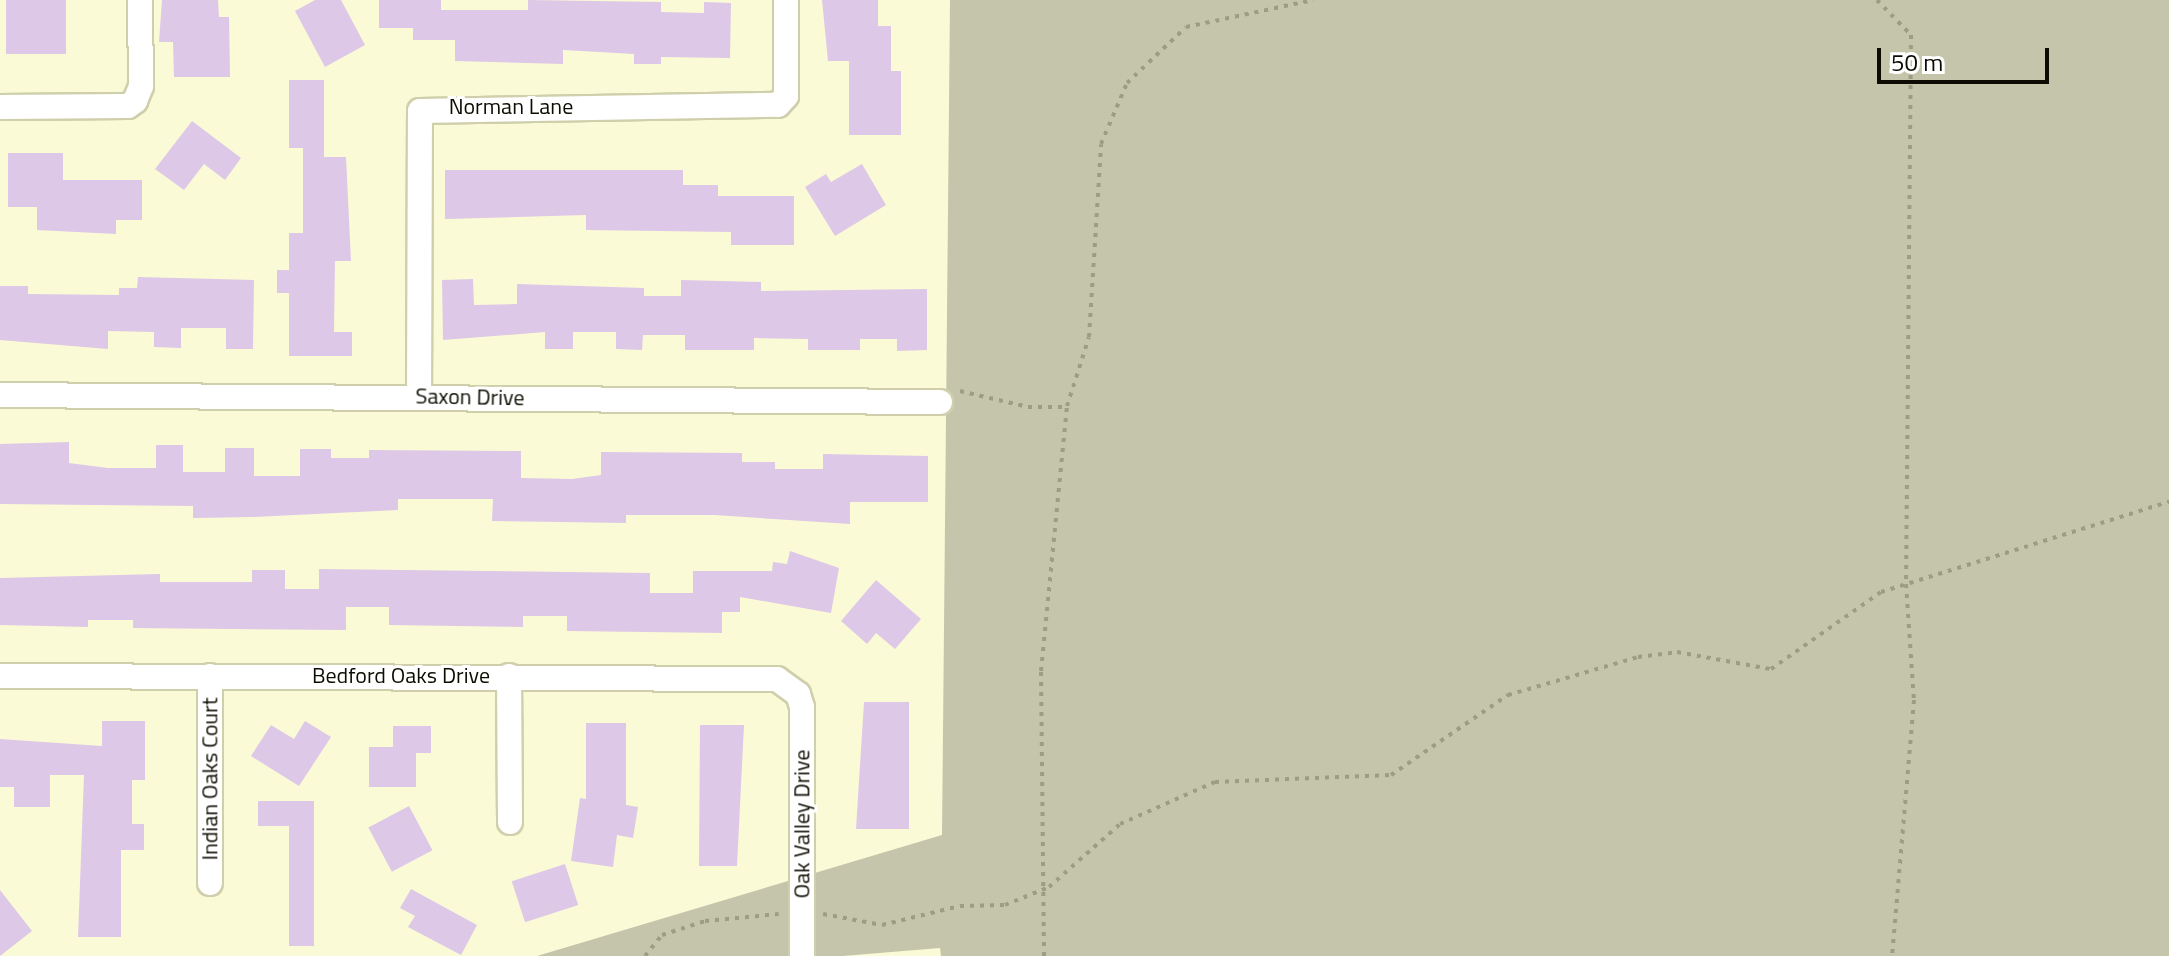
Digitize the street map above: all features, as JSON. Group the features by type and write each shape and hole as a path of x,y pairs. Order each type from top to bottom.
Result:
{"street":[{"path":"0,107 128,106 135,101 140,0"},
{"name":"Norman Lane","path":"419,396 420,111 778,105 786,96 786,0"},
{"name":"Saxon Drive","path":"0,395 940,402"},
{"name":"Bedford Oaks Drive","path":"0,676 777,679 798,694"},
{"name":"Indian Oaks Court","path":"210,676 210,883"},
{"path":"509,676 510,822"},
{"name":"Oak Valley Drive","path":"798,694 802,956"}],"path":[{"path":"1044,956 1041,671 1067,407 1089,337 1101,144 1127,83 1186,27 1313,0"},
{"path":"1877,0 1911,35 1906,584 1914,700 1892,956"},
{"path":"940,402 941,381 984,400 1067,407"},
{"path":"645,956 662,935 705,921 802,914 882,925 960,906 1005,905 1041,890 1120,824 1215,782 1391,775 1508,695 1638,657 1677,652 1771,669 1881,592 2169,502"}],"green space":[{"path":"950,0 2169,0 2169,956 941,956 940,948 843,956 537,956 942,835"}],"building":[{"path":"6,0 66,0 66,54 6,54"},
{"path":"162,0 218,0 219,17 229,17 230,77 174,77 173,42 159,42"},
{"path":"315,0 341,0 365,45 325,67 295,11"},
{"path":"379,0 441,0 441,10 528,10 528,0 661,2 661,12 704,13 704,2 731,3 730,58 661,57 661,64 634,64 634,54 563,50 563,64 455,61 455,40 413,40 413,28 379,28"},
{"path":"822,0 878,0 878,26 891,26 891,71 901,71 901,135 849,135 849,61 828,61"},
{"path":"289,80 324,80 324,157 346,157 351,261 335,261 334,332 352,332 352,356 289,356 289,293 277,293 277,270 289,270 289,233 303,233 303,148 289,148"},
{"path":"192,121 241,158 225,180 204,164 184,190 155,169"},
{"path":"8,153 63,153 63,180 142,180 142,220 116,220 116,234 37,230 37,207 8,207"},
{"path":"862,164 886,205 835,236 805,187 826,174 831,182"},
{"path":"445,170 683,170 683,185 718,185 718,196 794,196 794,245 731,245 731,232 586,230 586,215 445,219"},
{"path":"138,277 254,280 253,349 226,349 226,328 181,328 181,348 154,347 154,332 108,331 108,349 0,340 0,286 28,286 28,294 119,295 119,288 137,288"},
{"path":"473,279 474,305 517,304 517,284 644,288 644,296 681,296 681,280 761,282 761,291 927,289 927,350 897,351 897,339 860,339 860,350 808,350 808,339 754,338 754,350 685,350 685,335 643,335 642,350 616,349 616,332 573,332 573,349 545,349 545,332 443,340 442,280"},
{"path":"69,442 69,463 108,468 156,468 156,445 183,445 183,472 225,472 225,448 254,448 254,476 300,476 300,449 331,449 331,458 369,458 369,450 521,451 521,478 572,479 601,475 601,452 742,453 742,462 775,462 775,469 823,469 823,454 928,456 928,502 850,502 850,524 714,515 626,515 626,523 492,521 493,499 398,499 398,510 193,518 193,506 0,504 0,444"},
{"path":"790,551 839,568 831,613 740,597 740,612 722,612 722,633 567,631 567,616 523,616 523,627 389,625 389,607 346,607 346,630 133,628 133,620 88,620 88,627 0,625 0,578 160,574 160,582 252,582 252,570 285,570 285,589 319,589 319,569 650,573 650,593 693,593 693,571 772,571 773,562 787,564"},
{"path":"876,580 921,619 895,649 876,633 867,644 841,621"},
{"path":"864,702 909,702 909,829 856,829"},
{"path":"102,721 145,721 145,780 132,780 132,824 144,824 144,850 121,850 121,937 78,937 84,775 50,775 50,807 14,807 14,787 0,787 0,739 102,746"},
{"path":"305,721 331,737 299,786 251,756 271,725 294,739"},
{"path":"586,723 626,723 626,805 638,807 633,838 617,835 613,867 571,861 580,798 586,799"},
{"path":"700,725 744,725 737,866 699,866"},
{"path":"393,726 431,726 431,753 416,753 416,787 369,787 369,747 393,747"},
{"path":"258,801 314,801 314,946 289,946 289,826 258,826"},
{"path":"409,806 432,850 392,872 368,828"},
{"path":"565,864 578,905 525,922 512,881"},
{"path":"411,889 477,925 461,955 408,927 415,916 400,908"},
{"path":"0,890 32,931 0,956"}]}
